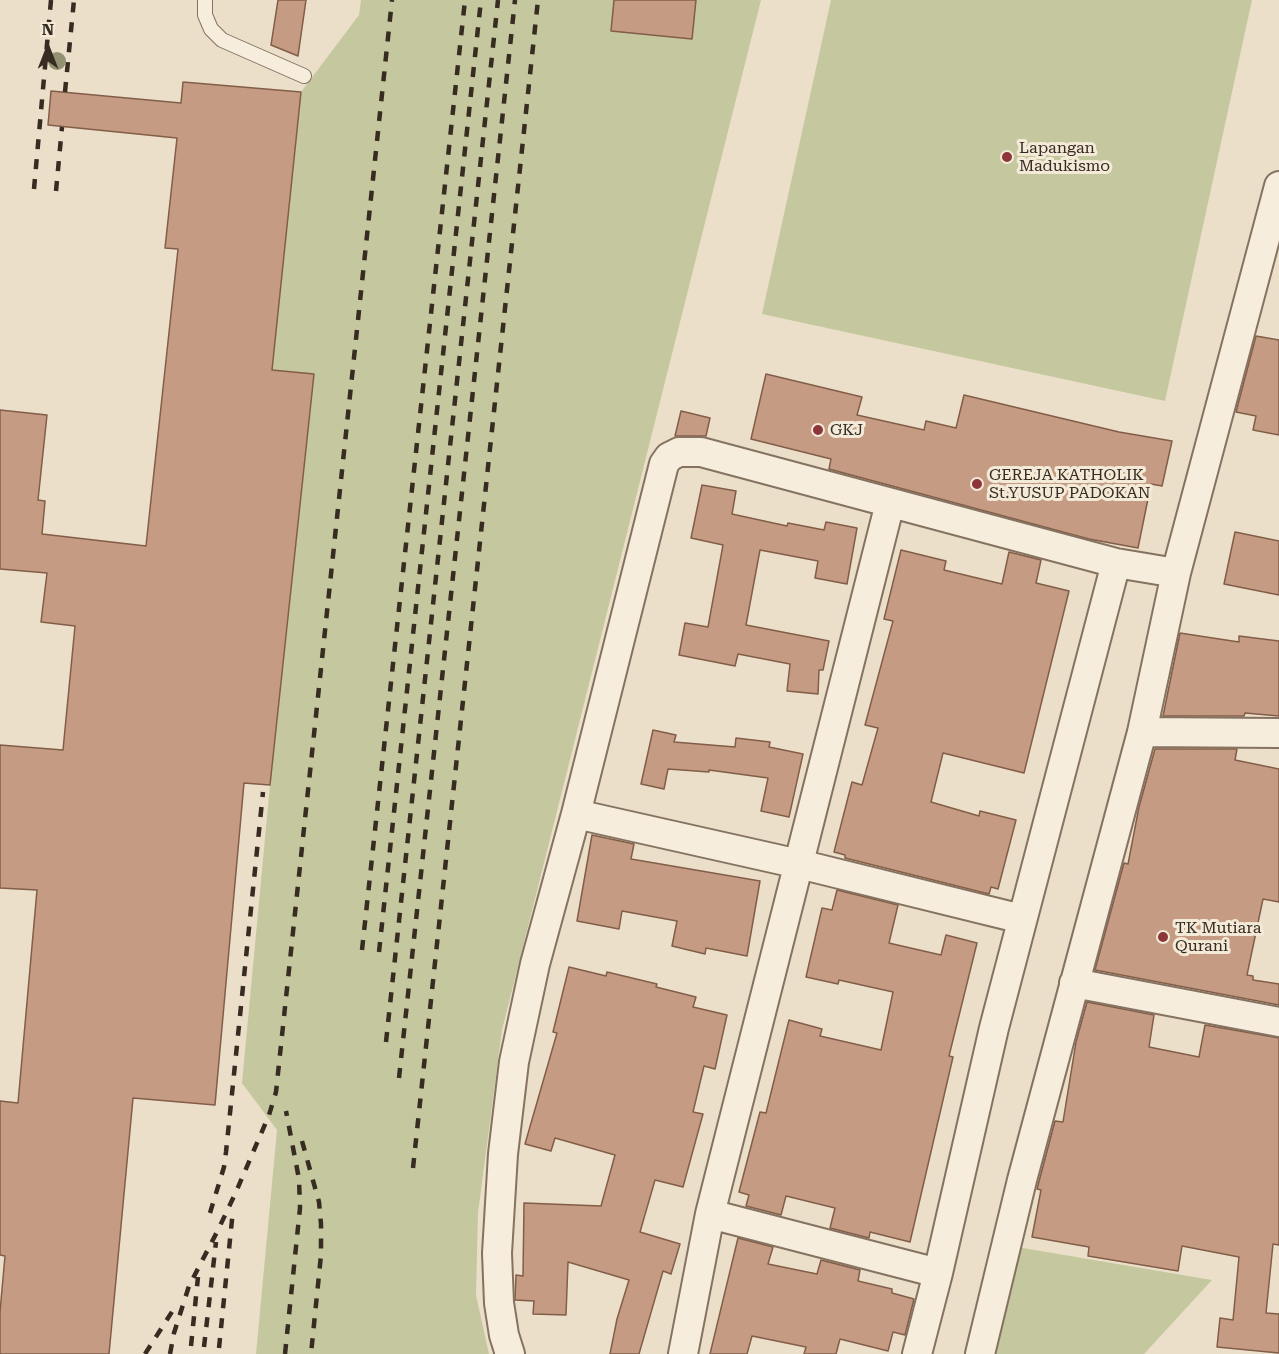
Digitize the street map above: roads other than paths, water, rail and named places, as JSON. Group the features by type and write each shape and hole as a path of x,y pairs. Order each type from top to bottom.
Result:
{"street":[{"path":"980,1354 1022,1180 1142,732 1176,573 1279,186"},
{"path":"510,1354 504,1335 499,1303 497,1253 503,1154 514,1062 535,964 576,814 664,464 669,457 679,452 700,452 1116,563 1176,573"},
{"path":"683,1354 710,1214 890,503"},
{"path":"917,1354 938,1273 994,1028 1116,563"},
{"path":"1142,732 1279,733"},
{"path":"576,814 799,864 1022,919"},
{"path":"1074,983 1279,1022"},
{"path":"710,1214 938,1273"}],"lane":[{"path":"205,0 205,15 211,29 222,40 304,76"}],"railway":[{"path":"34,189 51,0"},
{"path":"65,92 74,0"},
{"path":"170,1354 189,1286 236,1192 269,1115 276,1092 392,0"},
{"path":"362,950 465,0"},
{"path":"379,952 481,0"},
{"path":"386,1042 498,0"},
{"path":"399,1078 515,0"},
{"path":"413,1168 538,0"},
{"path":"56,191 62,127"},
{"path":"210,1213 224,1167 226,1152 263,792"},
{"path":"285,1354 300,1208 299,1179 286,1111"},
{"path":"302,1141 319,1202 321,1224 321,1255 311,1354"},
{"path":"219,1348 233,1210"},
{"path":"204,1347 216,1242"},
{"path":"191,1346 198,1277"},
{"path":"145,1354 177,1304"}],"place":[{"name":"Lapangan Madukismo","path":"1007,157"},
{"name":"GKJ","path":"818,430"},
{"name":"GEREJA KATHOLIK St.YUSUP PADOKAN","path":"977,484"},
{"name":"TK Mutiara Qurani","path":"1163,937"}]}
